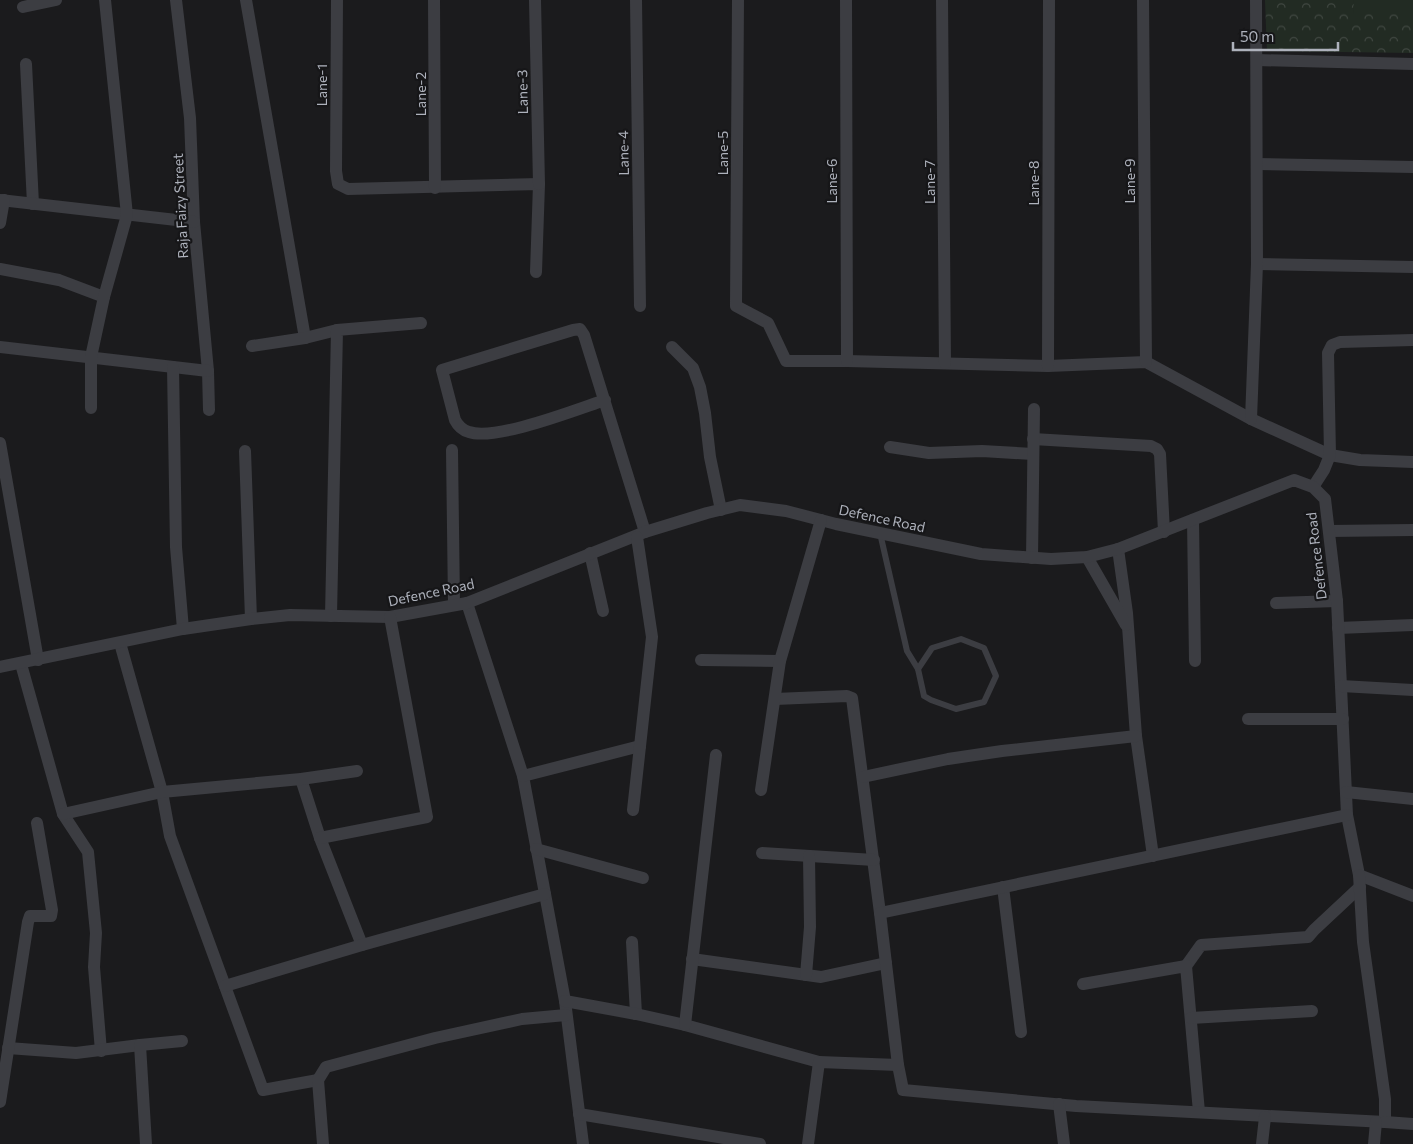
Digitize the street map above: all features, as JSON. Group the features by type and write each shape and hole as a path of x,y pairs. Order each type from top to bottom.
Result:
{"street":[{"path":"23,7 56,0"},
{"path":"91,408 91,357 104,296 127,215 105,0"},
{"name":"Raja Faizy Street","path":"176,0 190,118 194,222 208,371 209,410"},
{"path":"246,0 306,338"},
{"name":"Lane-1","path":"337,0 336,171 338,184 348,189 435,188"},
{"name":"Lane-2","path":"434,0 435,188"},
{"name":"Lane-3","path":"535,0 539,184 536,272"},
{"name":"Lane-4","path":"636,0 640,306"},
{"name":"Lane-5","path":"738,0 736,306 768,323 786,361 847,361"},
{"name":"Lane-6","path":"846,0 847,361"},
{"name":"Lane-7","path":"942,0 945,363"},
{"name":"Lane-8","path":"1048,366 1049,0"},
{"name":"Lane-9","path":"1143,0 1146,362"},
{"path":"1251,419 1257,264 1256,0"},
{"path":"1257,60 1413,64"},
{"path":"26,64 33,204"},
{"path":"1257,164 1413,168"},
{"path":"435,188 539,184"},
{"path":"0,223 2,200 194,222"},
{"path":"1257,264 1413,267"},
{"path":"0,269 59,280 104,296"},
{"path":"252,346 306,338 337,330 421,323"},
{"path":"605,400 508,431 470,433 458,426 454,420 442,370 572,330 580,329 584,335 605,400 641,535 652,637 633,810"},
{"path":"331,616 337,330"},
{"path":"1314,487 1330,455 1328,353 1332,345 1340,342 1413,340"},
{"path":"0,347 208,371"},
{"path":"672,347 693,368 700,387 706,413 710,456 721,510"},
{"path":"847,361 1048,366 1146,362 1251,419 1330,455 1360,460 1413,462"},
{"path":"174,367 176,547 183,629"},
{"path":"1032,558 1034,409"},
{"path":"1033,439 1151,446 1157,449 1160,454 1164,532"},
{"path":"0,443 38,660"},
{"path":"890,446 929,453 982,451 1033,454"},
{"path":"452,450 461,604 523,776 564,1001 583,1144"},
{"path":"246,451 251,619"},
{"name":"Defence Road","path":"0,667 183,629 251,619 290,615 390,617 461,604 641,535 740,505 786,511 981,554 1032,558 1087,557 1118,549 1164,532 1294,480 1314,487 1325,499 1329,531 1337,601 1347,814 1360,881 1363,942 1385,1099 1381,1122 1374,1144"},
{"path":"761,790 780,660 821,520"},
{"path":"1192,520 1195,661"},
{"path":"1329,531 1413,530"},
{"path":"1118,549 1128,630 1136,736 1153,856"},
{"path":"590,554 603,611"},
{"path":"1087,557 1128,630"},
{"path":"1276,603 1337,601"},
{"path":"320,838 427,817 390,617"},
{"path":"1338,628 1413,625"},
{"path":"120,643 162,792 170,836 263,1090 318,1080"},
{"path":"701,660 780,660"},
{"path":"21,664 64,814 88,852 96,933 94,967 101,1050"},
{"path":"1341,686 1413,690"},
{"path":"775,699 847,696 852,698 874,860 898,1065 903,1090 1059,1104 1413,1124"},
{"path":"1248,719 1343,720"},
{"path":"863,777 975,755 1136,736"},
{"path":"523,776 640,746"},
{"path":"685,1025 716,755"},
{"path":"64,814 162,792 301,779 357,771"},
{"path":"301,779 320,838 362,945"},
{"path":"1346,792 1413,799"},
{"path":"880,913 1347,814"},
{"path":"0,1102 28,922 30,916 51,916 52,910 37,824"},
{"path":"536,849 643,878"},
{"path":"762,853 874,860"},
{"path":"806,976 810,927 809,856"},
{"path":"1199,1112 1186,966 1201,945 1308,937 1360,881 1413,896"},
{"path":"1003,888 1021,1032"},
{"path":"225,986 362,945 545,894"},
{"path":"632,942 636,1014"},
{"path":"692,960 821,977 886,963"},
{"path":"1083,984 1186,966"},
{"path":"564,1001 685,1025 819,1062 898,1065"},
{"path":"1191,1018 1312,1011"},
{"path":"323,1144 318,1080 326,1067 435,1038 522,1019 566,1015"},
{"path":"8,1048 76,1052 182,1042"},
{"path":"140,1046 146,1144"},
{"path":"808,1144 819,1062"},
{"path":"1059,1104 1064,1144"},
{"path":"579,1114 760,1144"},
{"path":"1262,1144 1265,1117"}],"lane":[{"path":"880,533 907,651 918,669 924,696 956,709 984,702 996,676 984,648 961,640 932,648 918,669"}],"green space":[{"path":"1265,0 1413,0 1413,53 1267,51"},
{"path":"1354,0 1413,0 1413,14 1353,14"}]}
